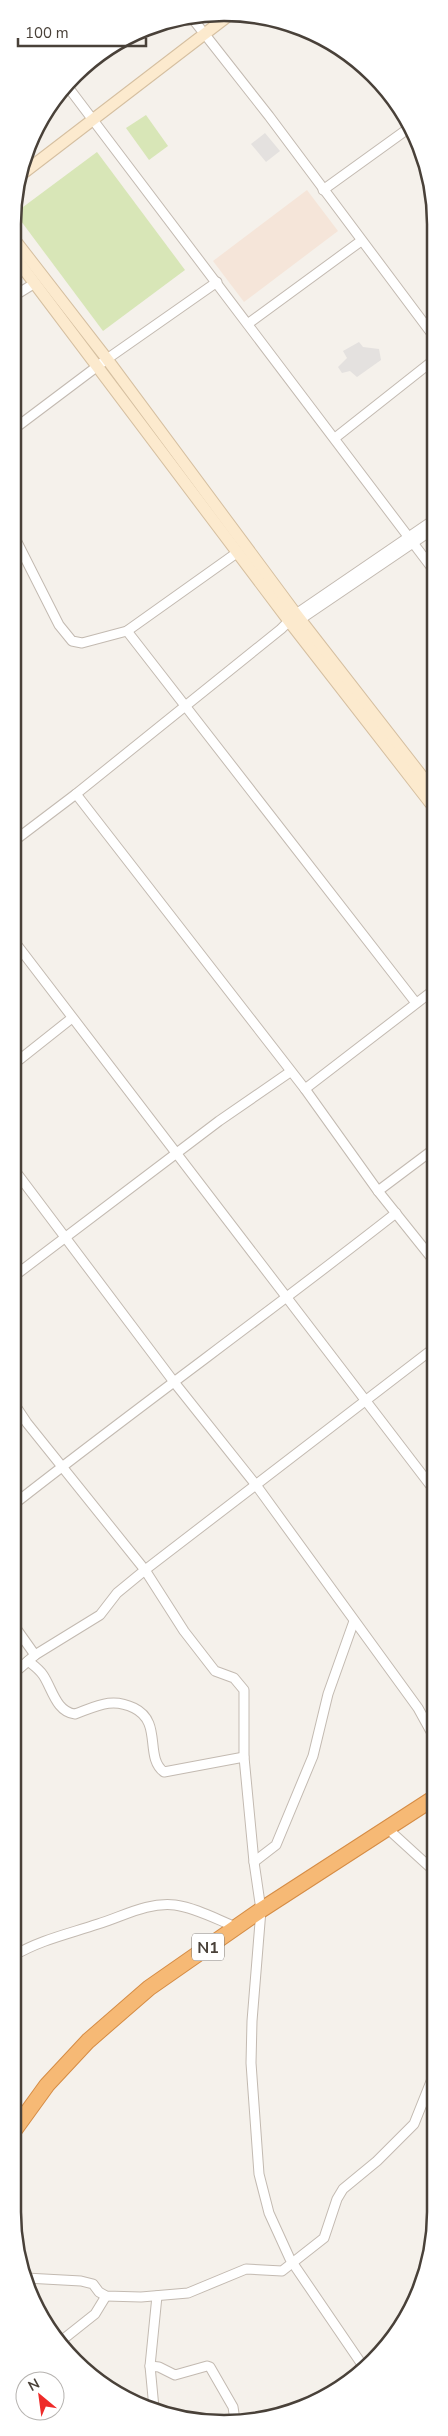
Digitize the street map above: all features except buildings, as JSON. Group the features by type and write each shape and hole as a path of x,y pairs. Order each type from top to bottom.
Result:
{"highway":[{"name":"N1","path":"21,2121 47,2086 88,2041 149,1988 261,1910 427,1803"}],"street":[{"path":"29,169 221,21"},
{"path":"196,23 269,116 427,327"},
{"path":"71,91 249,323 427,562"},
{"path":"323,190 404,131"},
{"path":"249,323 361,240"},
{"path":"21,248 238,552 427,798"},
{"path":"21,265 102,362 292,621 427,783"},
{"path":"21,424 102,362 217,282"},
{"path":"21,292 35,283"},
{"path":"334,438 427,366"},
{"path":"21,835 76,794 292,621 410,540 427,526"},
{"path":"410,540 427,532"},
{"path":"21,551 50,611 72,641 82,643 127,631 238,552"},
{"path":"127,631 416,1003"},
{"path":"76,794 305,1089 378,1191 427,1252"},
{"path":"21,950 427,1481"},
{"path":"305,1089 427,994"},
{"path":"21,1058 72,1018"},
{"path":"21,1271 65,1240 175,1154 290,1072"},
{"path":"378,1191 427,1154"},
{"path":"21,1179 65,1240 174,1382 256,1485 418,1708 427,1724"},
{"path":"21,1499 286,1299 396,1213"},
{"path":"21,1667 32,1658 100,1615 117,1593 145,1570 427,1353"},
{"path":"21,1414 145,1570 184,1631 215,1671 234,1678 244,1690 244,1757 254,1862 261,1910 252,2021 251,2063 259,2174 265,2199 278,2236 293,2264 360,2362"},
{"path":"254,1862 276,1845 313,1756 328,1694 354,1621"},
{"path":"21,1638 57,1702 70,1714 75,1714 108,1702 127,1704 144,1713 150,1725 154,1753 160,1769 164,1772 244,1757"},
{"path":"388,1829 427,1865"},
{"path":"21,1951 34,1944 100,1924 143,1907 175,1906 193,1909 236,1927"},
{"path":"33,2278 88,2282 106,2296 158,2296 188,2292 246,2269 282,2271 324,2238 337,2199 343,2189 377,2161 414,2124 427,2092"},
{"path":"65,2338 95,2314 106,2296"},
{"path":"153,2402 150,2366 158,2296"},
{"path":"150,2366 159,2367 175,2375 210,2367 232,2407 234,2414"}],"shaded area":[{"path":"265,133 280,151 266,162 251,144"},
{"path":"307,190 338,231 244,302 213,261"},
{"path":"359,342 363,347 379,349 381,360 357,377 350,371 342,373 338,367 347,358 343,351"}],"green space":[{"path":"146,115 168,146 149,160 126,128"},
{"path":"97,152 185,270 103,331 21,221 22,208"}]}
